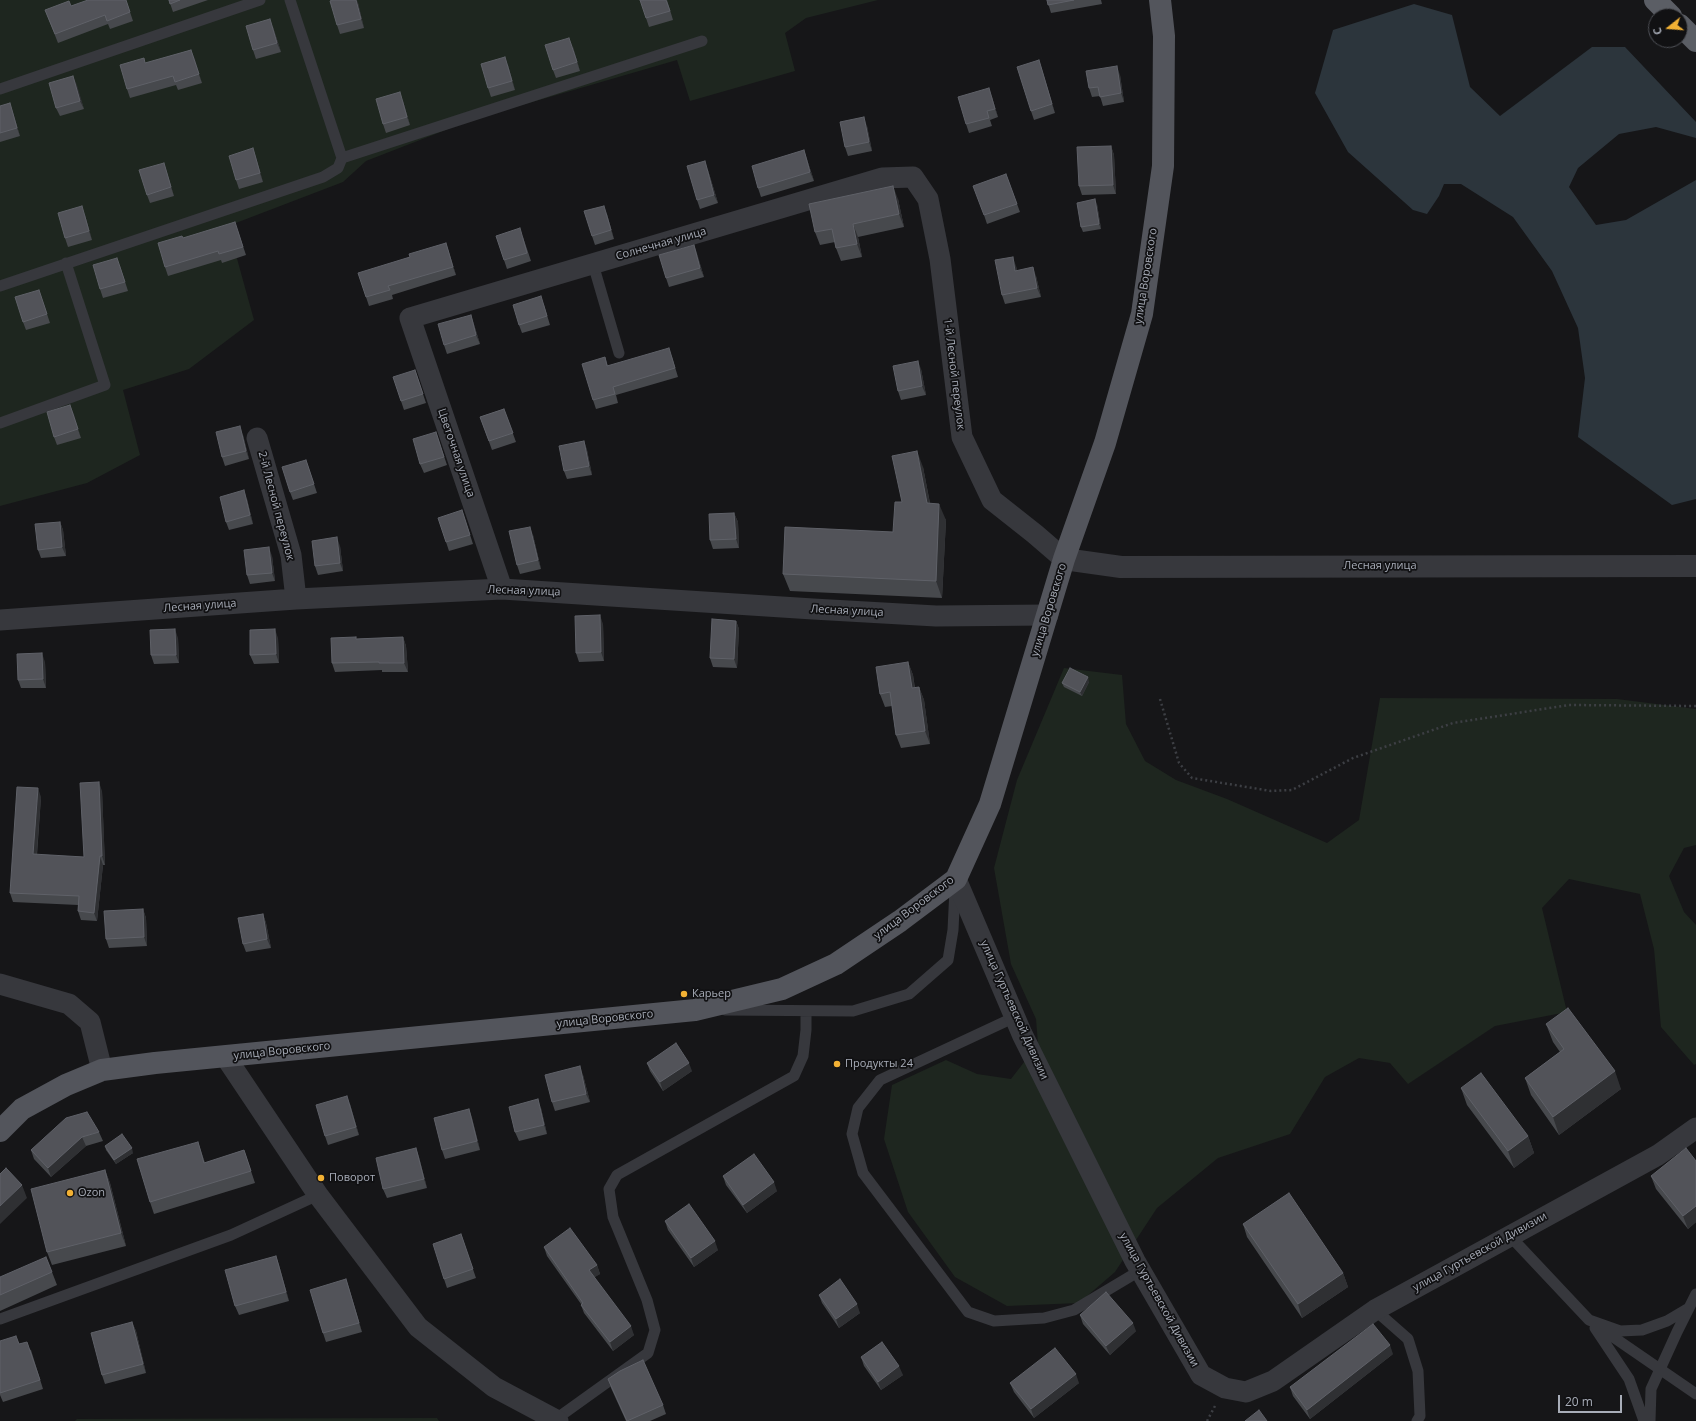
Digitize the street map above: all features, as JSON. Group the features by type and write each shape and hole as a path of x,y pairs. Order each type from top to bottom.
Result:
{"highway":[{"path":"1655,0 1663,8"},
{"path":"1688,33 1696,41"}],"main road":[{"name":"улица Воровского","path":"0,1131 22,1109 66,1085 102,1070 225,1056 695,1010 782,989 836,964 900,921 956,879 990,804 1064,559 1105,443 1142,314 1162,166 1164,36 1160,0"}],"street":[{"name":"1-й Лесной переулок","path":"913,177 928,199 940,259 962,437 992,500 1064,559"},
{"name":"Солнечная улица","path":"410,318 882,178 913,177"},
{"name":"Цветочная улица","path":"410,318 502,589"},
{"name":"2-й Лесной переулок","path":"257,438 291,555 296,599"},
{"name":"Лесная улица","path":"1064,559 1121,566 1696,566"},
{"name":"Лесная улица","path":"0,620 296,599 502,589 813,610 936,616 1048,615"},
{"name":"улица Гуртьевской Дивизии","path":"956,879 1022,1034 1140,1270 1201,1375 1225,1388 1246,1392 1273,1381 1375,1310 1658,1155 1696,1128"},
{"path":"0,984 68,1004 90,1022 102,1070"},
{"path":"225,1056 318,1195 418,1327 494,1388 557,1420"}],"lane":[{"path":"0,89 260,0"},
{"path":"0,286 323,177 338,168 342,158 290,0"},
{"path":"342,158 702,41"},
{"path":"0,423 106,385 66,263"},
{"path":"593,264 619,352"},
{"path":"695,1010 853,1011 909,994 948,960 953,930 956,879"},
{"path":"557,1420 648,1353 655,1330 647,1300 613,1217 609,1189 617,1175 794,1076 803,1056 806,1030 806,1011"},
{"path":"1015,1017 880,1080 858,1108 852,1134 863,1173 968,1312 994,1322 1044,1318 1074,1310 1140,1270"},
{"path":"0,1319 231,1235 318,1195"},
{"path":"1510,1236 1589,1320 1607,1344 1629,1379 1644,1421"},
{"path":"1650,1421 1651,1389 1696,1294"},
{"path":"1589,1320 1620,1331 1642,1330 1667,1321 1689,1308"},
{"path":"1375,1310 1408,1339 1418,1371 1420,1416 1417,1421"},
{"path":"1589,1320 1696,1394"}],"path":[{"path":"1160,699 1179,763 1192,778 1271,791 1292,790 1353,758 1453,723 1569,705 1696,706"}],"shaded area":[{"path":"0,0 878,0 806,18 785,33 795,71 690,101 677,60 474,119 366,161 343,182 228,226 254,320 189,369 123,390 140,455 87,483 0,506"},
{"path":"1414,4 1452,15 1470,87 1500,116 1592,47 1625,47 1696,122 1696,138 1656,127 1619,134 1578,168 1569,187 1596,225 1626,220 1696,180 1696,499 1672,505 1578,437 1585,378 1578,328 1552,271 1513,217 1461,184 1444,184 1439,196 1427,214 1413,210 1348,152 1315,93 1333,30"},
{"path":"1064,668 1122,675 1126,724 1145,761 1176,780 1227,799 1327,843 1359,820 1380,698 1617,699 1696,709 1696,845 1684,848 1669,876 1684,912 1696,925 1696,1064 1694,1065 1661,1027 1654,949 1640,894 1569,879 1542,908 1567,1012 1495,1026 1408,1084 1390,1063 1359,1058 1325,1077 1290,1134 1218,1158 1157,1208 1115,1272 1079,1303 1007,1306 955,1277 908,1212 884,1139 892,1085 946,1060 977,1074 1011,1079 1038,1044 1036,1019 1011,964 994,868 1017,780"},
{"path":"437,1418 439,1421 75,1421 77,1419"}],"building":[{"path":"88,0 126,0 130,12 107,21 105,15 55,34 45,10 69,1 71,6"},
{"path":"169,0 180,0 170,4"},
{"path":"356,0 361,19 337,25 330,1"},
{"path":"640,0 666,0 670,11 646,18"},
{"path":"1047,0 1074,0 1048,5"},
{"path":"270,19 277,43 253,50 246,26"},
{"path":"569,38 577,62 553,70 545,45"},
{"path":"191,50 199,74 175,82 173,76 127,89 120,65 144,58 145,63"},
{"path":"505,57 512,81 488,88 481,64"},
{"path":"1039,60 1052,104 1031,111 1017,67"},
{"path":"1117,66 1121,93 1100,97 1098,87 1089,88 1086,71"},
{"path":"73,76 80,101 56,108 49,83"},
{"path":"989,88 995,109 987,111 989,118 966,124 958,97"},
{"path":"400,92 407,117 383,124 376,99"},
{"path":"10,103 17,128 0,133 0,106"},
{"path":"864,117 869,142 845,147 840,122"},
{"path":"1111,146 1113,185 1079,186 1077,147"},
{"path":"253,148 260,173 236,180 229,156"},
{"path":"804,150 810,172 758,188 752,166"},
{"path":"705,161 714,195 697,200 687,166"},
{"path":"164,163 171,187 147,195 139,170"},
{"path":"1006,174 1017,204 984,215 973,186"},
{"path":"893,186 899,214 853,224 857,244 836,248 832,229 815,232 809,204"},
{"path":"1095,199 1099,224 1081,227 1077,203"},
{"path":"82,206 89,231 65,238 58,213"},
{"path":"604,206 611,230 592,236 584,211"},
{"path":"235,222 243,247 219,254 218,251 165,267 158,243 182,236 183,238"},
{"path":"520,228 527,253 504,260 496,236"},
{"path":"446,243 453,267 388,286 390,290 366,297 358,273 410,257 409,254"},
{"path":"694,245 700,268 666,278 659,255"},
{"path":"1013,257 1015,271 1033,267 1037,288 1002,295 995,260"},
{"path":"117,258 125,282 100,289 93,265"},
{"path":"39,290 47,314 23,322 15,297"},
{"path":"541,296 547,316 519,325 513,305"},
{"path":"471,315 476,335 444,345 438,324"},
{"path":"669,348 675,368 613,387 615,394 593,400 582,364 605,357 607,366"},
{"path":"918,361 922,386 898,391 893,366"},
{"path":"415,370 423,394 401,401 393,377"},
{"path":"70,405 78,429 54,437 47,412"},
{"path":"504,409 513,433 489,441 480,417"},
{"path":"240,426 246,451 222,457 216,432"},
{"path":"436,432 444,457 420,464 413,439"},
{"path":"584,441 589,466 564,471 559,446"},
{"path":"917,451 927,503 939,504 936,581 783,574 785,527 893,532 895,502 902,502 892,456"},
{"path":"306,460 314,484 290,492 282,467"},
{"path":"244,490 250,515 226,522 220,497"},
{"path":"462,510 470,535 446,542 438,518"},
{"path":"734,513 736,539 710,540 709,514"},
{"path":"60,522 62,547 38,550 35,524"},
{"path":"530,527 538,560 517,565 509,531"},
{"path":"337,537 340,563 315,566 312,541"},
{"path":"269,547 272,573 247,575 244,550"},
{"path":"600,615 601,652 576,653 575,616"},
{"path":"712,619 736,621 734,659 710,658"},
{"path":"175,629 176,655 151,655 150,630"},
{"path":"275,629 276,654 250,655 250,630"},
{"path":"356,637 356,639 403,637 404,663 332,663 331,638"},
{"path":"42,653 43,679 18,680 17,654"},
{"path":"908,662 912,688 919,687 925,731 896,735 890,692 880,694 876,667"},
{"path":"1070,668 1088,677 1080,692 1062,683"},
{"path":"99,782 102,856 100,856 94,913 78,911 79,896 10,893 17,787 38,788 33,854 84,857 80,783"},
{"path":"143,909 144,937 106,939 104,911"},
{"path":"263,914 267,939 243,944 238,918"},
{"path":"1568,1008 1615,1071 1553,1117 1525,1078 1564,1049 1546,1024"},
{"path":"676,1043 689,1063 660,1082 647,1063"},
{"path":"580,1066 586,1094 552,1102 545,1075"},
{"path":"1481,1073 1528,1136 1508,1151 1461,1088"},
{"path":"347,1096 356,1127 325,1136 316,1105"},
{"path":"538,1099 544,1125 515,1132 509,1107"},
{"path":"469,1109 477,1141 442,1150 434,1118"},
{"path":"87,1112 99,1132 82,1137 48,1168 31,1150 66,1118"},
{"path":"122,1134 132,1148 114,1160 105,1146"},
{"path":"198,1142 204,1163 244,1150 251,1171 150,1202 137,1159"},
{"path":"416,1148 424,1179 383,1189 376,1158"},
{"path":"1686,1148 1696,1161 1696,1206 1683,1216 1651,1176"},
{"path":"754,1154 774,1182 743,1205 723,1176"},
{"path":"6,1168 22,1185 0,1206 0,1174"},
{"path":"105,1170 121,1233 47,1252 31,1189"},
{"path":"1289,1193 1343,1273 1298,1304 1243,1224"},
{"path":"689,1204 715,1241 691,1258 665,1221"},
{"path":"570,1228 597,1265 589,1270 631,1326 610,1342 581,1305 583,1303 544,1247"},
{"path":"461,1234 473,1269 444,1279 433,1244"},
{"path":"276,1256 286,1292 235,1306 225,1270"},
{"path":"46,1257 52,1272 0,1295 0,1277"},
{"path":"346,1279 359,1323 323,1333 310,1290"},
{"path":"840,1279 857,1304 836,1319 819,1295"},
{"path":"1106,1292 1133,1323 1106,1346 1080,1315"},
{"path":"132,1322 143,1364 102,1375 91,1333"},
{"path":"1373,1324 1390,1345 1307,1410 1290,1387"},
{"path":"16,1336 19,1344 27,1342 40,1380 0,1393 0,1341"},
{"path":"882,1342 899,1366 878,1382 861,1357"},
{"path":"1055,1348 1076,1374 1031,1409 1010,1383"},
{"path":"643,1360 663,1405 627,1421 608,1379 620,1371"},
{"path":"1259,1410 1267,1421 1245,1421"}],"place":[{"name":"Карьер","path":"684,994"},
{"name":"Продукты 24","path":"837,1064"},
{"name":"Поворот","path":"321,1178"},
{"name":"Ozon","path":"70,1193"}]}
